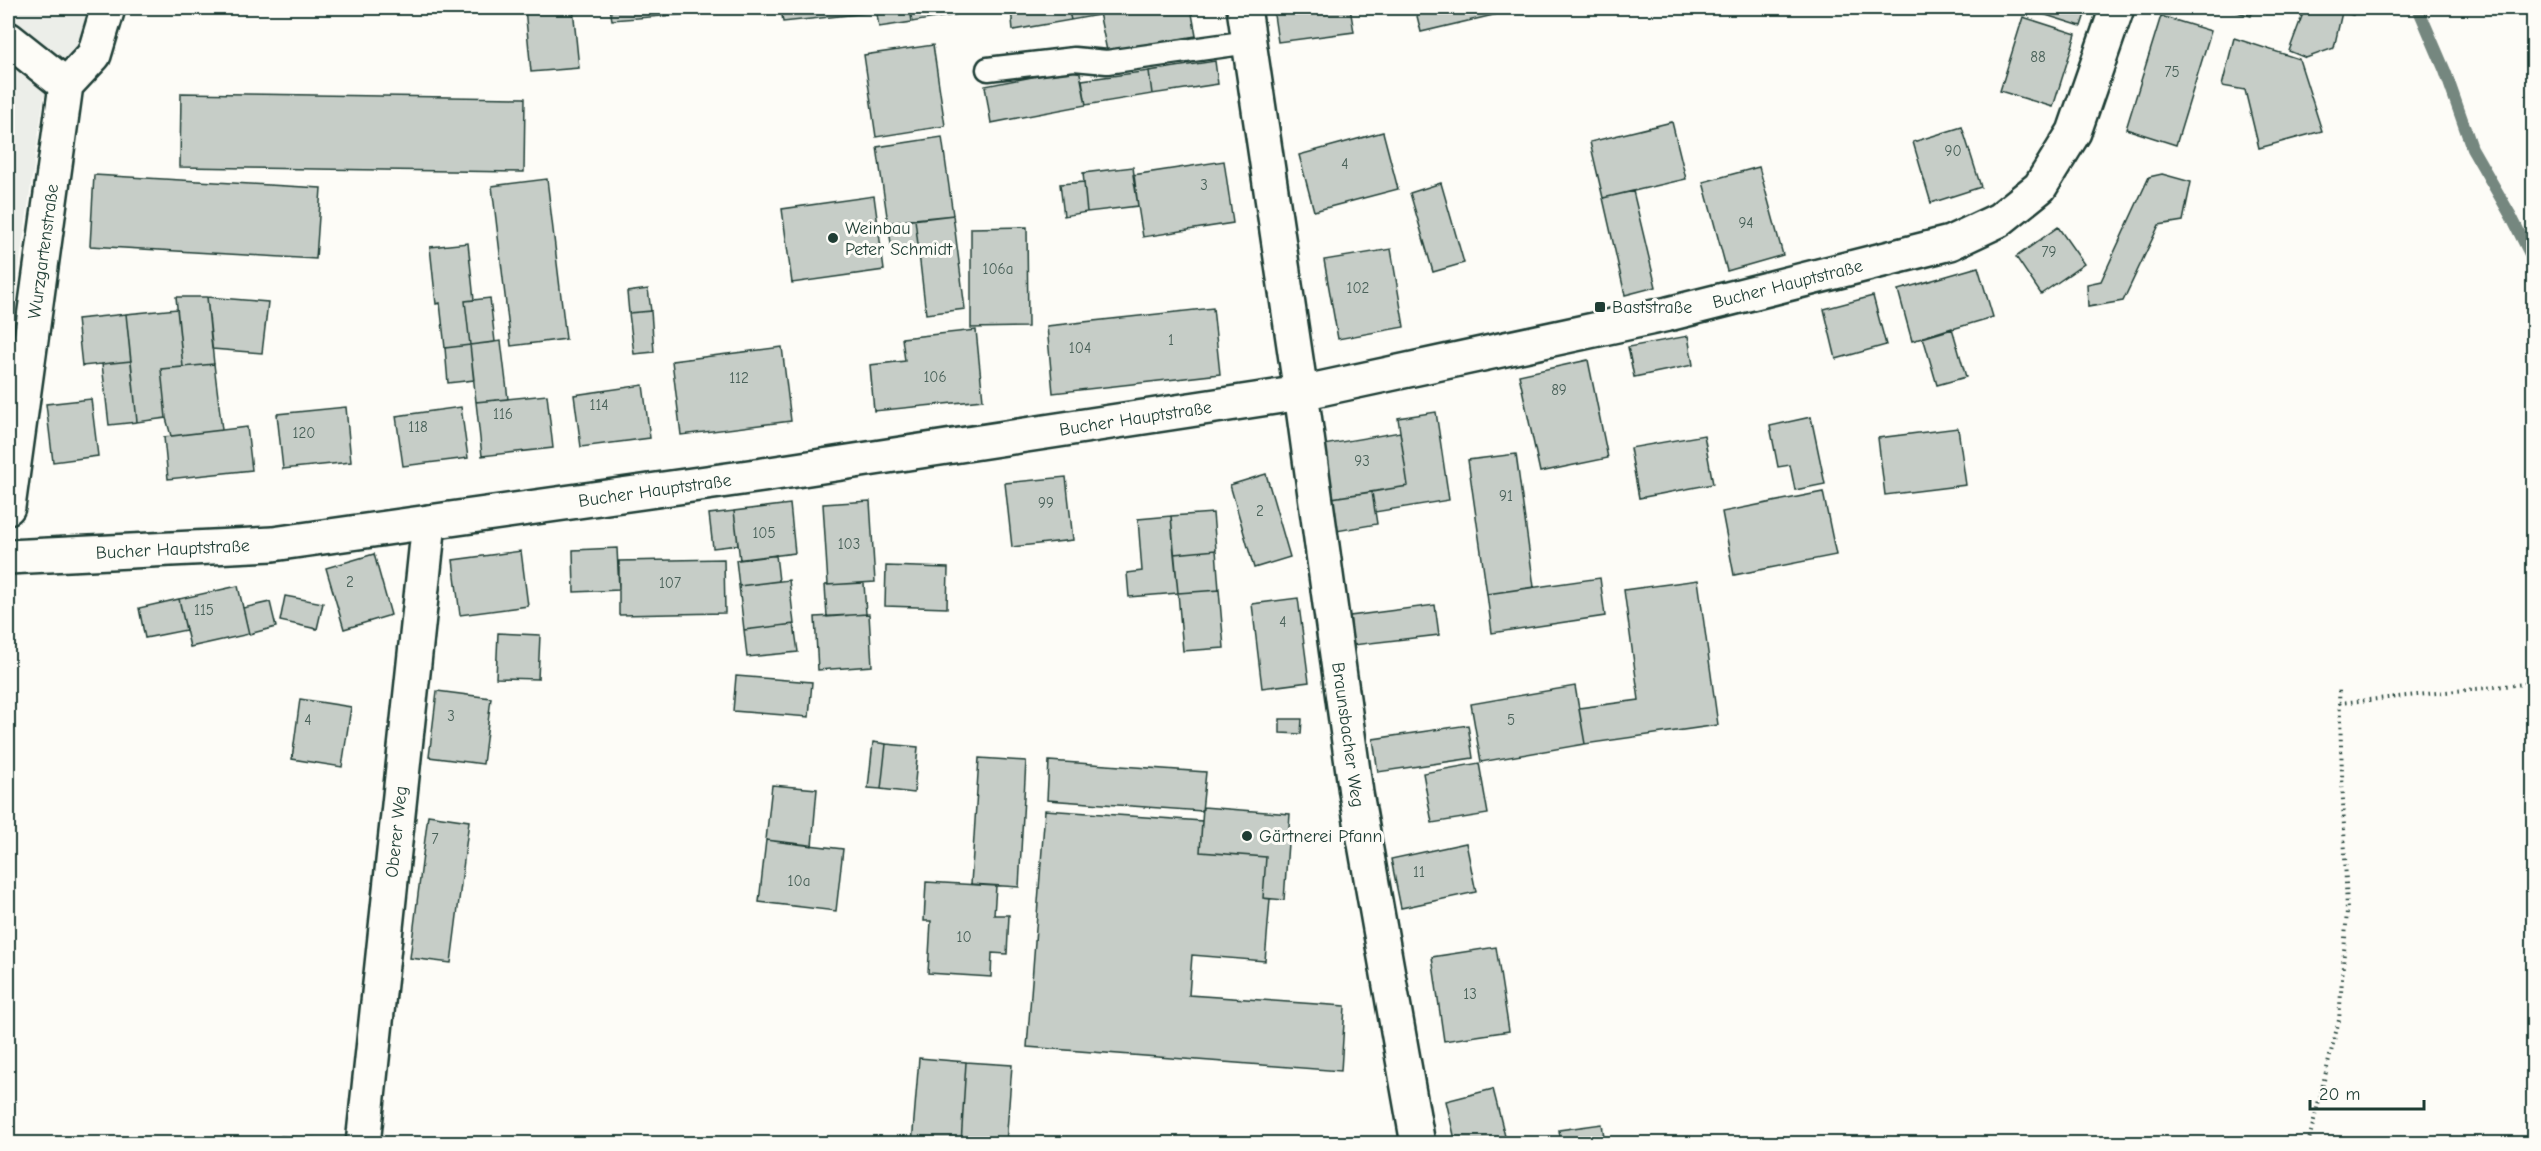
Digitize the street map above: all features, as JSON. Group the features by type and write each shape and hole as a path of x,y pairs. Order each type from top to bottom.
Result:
{"street":[{"path":"8,39 66,86 94,55 108,8"},
{"path":"1244,8 1301,393"},
{"name":"Bucher Hauptstraße","path":"8,557 273,544 763,475 1301,393 1677,311 1950,243 1999,220 2040,187 2074,132 2117,8"},
{"name":"Wurzgartenstraße","path":"8,507 66,86"},
{"name":"Braunsbacher Weg","path":"1301,393 1356,793 1418,1143"},
{"name":"Oberer Weg","path":"363,1143 429,522"}],"lane":[{"path":"988,69 1074,59 1107,62 1249,42"}],"path":[{"path":"2339,704 2534,683"},
{"path":"2308,1143 2339,1020 2348,911 2339,690"}],"shaded area":[{"path":"8,8 92,8 83,45 44,97 8,344"}],"building":[{"path":"525,8 573,8 579,68 531,72"},
{"path":"610,8 752,8 752,9 612,20"},
{"path":"781,8 876,8 877,12 783,22"},
{"path":"876,8 910,8 912,22 879,27"},
{"path":"910,8 965,8 966,13 912,22"},
{"path":"1011,8 1068,8 1071,20 1013,30"},
{"path":"1068,8 1098,8 1099,15 1071,20"},
{"path":"1098,8 1191,8 1196,36 1107,51"},
{"path":"1273,8 1350,8 1354,32 1278,42"},
{"path":"1415,8 1523,8 1421,32"},
{"path":"2034,8 2087,8 2081,26 2033,11"},
{"path":"2224,8 2254,8 2251,16"},
{"path":"2305,8 2323,8 2342,12 2334,48 2306,58 2289,51"},
{"path":"2323,8 2355,8 2353,15"},
{"path":"2161,16 2211,31 2176,145 2126,129"},
{"path":"2023,17 2076,34 2053,107 2000,91"},
{"path":"2234,38 2299,59 2322,131 2259,148 2245,90 2222,86"},
{"path":"933,45 945,126 876,137 864,55"},
{"path":"1215,61 1218,84 1152,94 1149,71"},
{"path":"1079,68 1086,105 991,123 985,86"},
{"path":"1149,71 1152,94 1086,105 1082,80"},
{"path":"181,93 525,98 524,172 180,167"},
{"path":"1672,122 1686,179 1603,198 1590,142"},
{"path":"1962,127 1981,187 1931,203 1913,142"},
{"path":"1383,132 1398,189 1314,211 1299,155"},
{"path":"942,137 953,215 888,223 877,147"},
{"path":"1224,161 1233,223 1143,237 1133,175"},
{"path":"1133,167 1138,206 1087,212 1083,173"},
{"path":"1759,167 1783,255 1727,271 1703,182"},
{"path":"2162,174 2191,182 2183,221 2159,225 2123,301 2088,307 2087,284 2101,281 2149,177"},
{"path":"94,175 321,188 316,259 90,246"},
{"path":"547,179 566,339 511,346 492,186"},
{"path":"1084,182 1087,212 1064,216 1060,184"},
{"path":"1441,183 1464,263 1433,272 1410,193"},
{"path":"1633,191 1656,287 1625,295 1603,198"},
{"path":"874,196 884,270 792,283 782,209"},
{"path":"953,215 965,309 926,314 915,219"},
{"path":"915,219 919,253 893,257 888,223"},
{"path":"1027,227 1028,327 971,328 971,228"},
{"path":"2058,227 2084,264 2041,294 2016,257"},
{"path":"468,243 474,300 465,301 470,345 445,348 440,303 436,304 430,247"},
{"path":"1391,249 1404,327 1338,339 1324,260"},
{"path":"1978,267 1993,317 1912,341 1898,290"},
{"path":"648,289 651,311 629,313 627,292"},
{"path":"1873,296 1886,345 1836,359 1824,309"},
{"path":"176,297 207,297 214,364 183,367"},
{"path":"207,297 268,302 262,353 212,349"},
{"path":"490,298 495,342 470,345 465,301"},
{"path":"1213,308 1220,374 1053,393 1047,326"},
{"path":"177,309 183,367 161,369 166,418 137,422 126,314"},
{"path":"651,311 654,352 634,354 629,313"},
{"path":"126,314 131,361 82,366 77,319"},
{"path":"1952,328 1966,377 1937,385 1923,337"},
{"path":"976,330 983,400 874,411 870,365 905,361 902,338"},
{"path":"1688,336 1693,365 1634,377 1628,347"},
{"path":"501,341 508,399 476,402 470,345"},
{"path":"470,345 474,380 448,383 445,348"},
{"path":"782,347 791,421 681,435 672,361"},
{"path":"1588,360 1608,458 1540,472 1519,375"},
{"path":"131,361 137,422 109,425 102,364"},
{"path":"214,364 222,430 171,436 166,418 161,369"},
{"path":"643,385 650,438 581,447 574,395"},
{"path":"547,395 553,448 482,456 476,402"},
{"path":"91,399 98,456 53,462 46,404"},
{"path":"346,407 351,462 283,469 277,414"},
{"path":"461,407 468,458 403,466 396,416"},
{"path":"1436,412 1449,500 1375,512 1372,492 1408,486 1398,418"},
{"path":"1811,417 1825,484 1795,490 1790,465 1778,467 1770,426"},
{"path":"247,427 252,470 168,479 164,437"},
{"path":"1958,428 1966,485 1885,495 1878,438"},
{"path":"1400,432 1408,486 1325,499 1317,446"},
{"path":"1704,435 1713,484 1639,498 1630,448"},
{"path":"1516,454 1534,587 1487,594 1468,460"},
{"path":"1266,474 1290,557 1254,568 1230,485"},
{"path":"1066,477 1073,540 1012,547 1005,483"},
{"path":"1372,492 1377,524 1331,532 1325,499"},
{"path":"1823,492 1836,555 1734,575 1722,512"},
{"path":"870,501 875,582 828,585 823,504"},
{"path":"790,504 795,553 740,560 734,511"},
{"path":"734,511 738,545 713,548 709,514"},
{"path":"1213,513 1216,550 1174,554 1171,516"},
{"path":"1171,516 1178,593 1129,597 1127,573 1142,571 1138,519"},
{"path":"617,548 619,590 574,592 573,550"},
{"path":"1216,550 1219,590 1178,593 1174,554"},
{"path":"521,551 528,606 460,615 453,560"},
{"path":"374,554 391,615 344,629 326,568"},
{"path":"776,555 779,581 739,586 736,560"},
{"path":"724,559 725,613 619,615 619,561"},
{"path":"886,566 948,568 947,608 885,606"},
{"path":"1600,578 1605,616 1492,633 1487,594"},
{"path":"789,580 794,624 744,630 739,586"},
{"path":"1698,580 1718,725 1585,744 1579,708 1639,700 1624,590"},
{"path":"864,583 866,614 827,617 825,585"},
{"path":"238,586 249,634 190,647 179,599"},
{"path":"1219,590 1224,648 1183,651 1178,593"},
{"path":"285,596 323,603 317,629 280,621"},
{"path":"1298,598 1309,682 1262,688 1252,604"},
{"path":"179,599 186,630 145,638 139,608"},
{"path":"270,602 276,627 249,634 243,608"},
{"path":"1435,605 1439,635 1353,645 1350,616"},
{"path":"869,614 872,666 818,670 815,617"},
{"path":"794,624 798,652 747,657 744,630"},
{"path":"498,633 540,635 538,679 496,678"},
{"path":"736,676 812,682 809,717 733,711"},
{"path":"1575,686 1585,744 1481,762 1471,704"},
{"path":"437,691 491,698 483,764 429,757"},
{"path":"300,699 351,707 342,767 292,759"},
{"path":"1280,719 1302,719 1301,734 1280,733"},
{"path":"1468,725 1473,758 1378,772 1373,739"},
{"path":"873,742 886,744 881,789 868,788"},
{"path":"886,744 918,747 914,793 881,789"},
{"path":"979,758 1026,761 1019,887 971,884"},
{"path":"1049,761 1206,772 1202,811 1047,800"},
{"path":"1479,763 1488,814 1432,823 1423,773"},
{"path":"772,785 817,789 812,846 766,840"},
{"path":"1203,807 1290,814 1284,900 1263,898 1266,857 1200,852"},
{"path":"1045,810 1202,821 1200,852 1266,857 1263,898 1270,899 1265,961 1192,955 1189,995 1345,1006 1341,1071 1027,1047"},
{"path":"428,815 469,821 451,963 410,958"},
{"path":"766,840 843,849 836,911 759,902"},
{"path":"1466,843 1476,892 1401,908 1391,859"},
{"path":"926,882 996,886 994,915 1009,915 1007,954 992,953 991,977 928,973 931,921 924,921"},
{"path":"1496,947 1509,1031 1444,1041 1432,957"},
{"path":"919,1058 966,1062 961,1144 912,1144"},
{"path":"966,1062 1012,1065 1006,1144 961,1144"},
{"path":"1493,1089 1507,1144 1456,1144 1446,1101"},
{"path":"1602,1124 1605,1144 1561,1144 1559,1130"},
{"path":"281,1136 322,1139 322,1144 280,1144"}],"waterway":[{"path":"2418,8 2445,71 2472,148 2534,262"}],"place":[{"name":"Weinbau Peter Schmidt","path":"833,238"},
{"name":"Baststraße","path":"1600,307"},
{"name":"Gärtnerei Pfann","path":"1247,836"}]}
